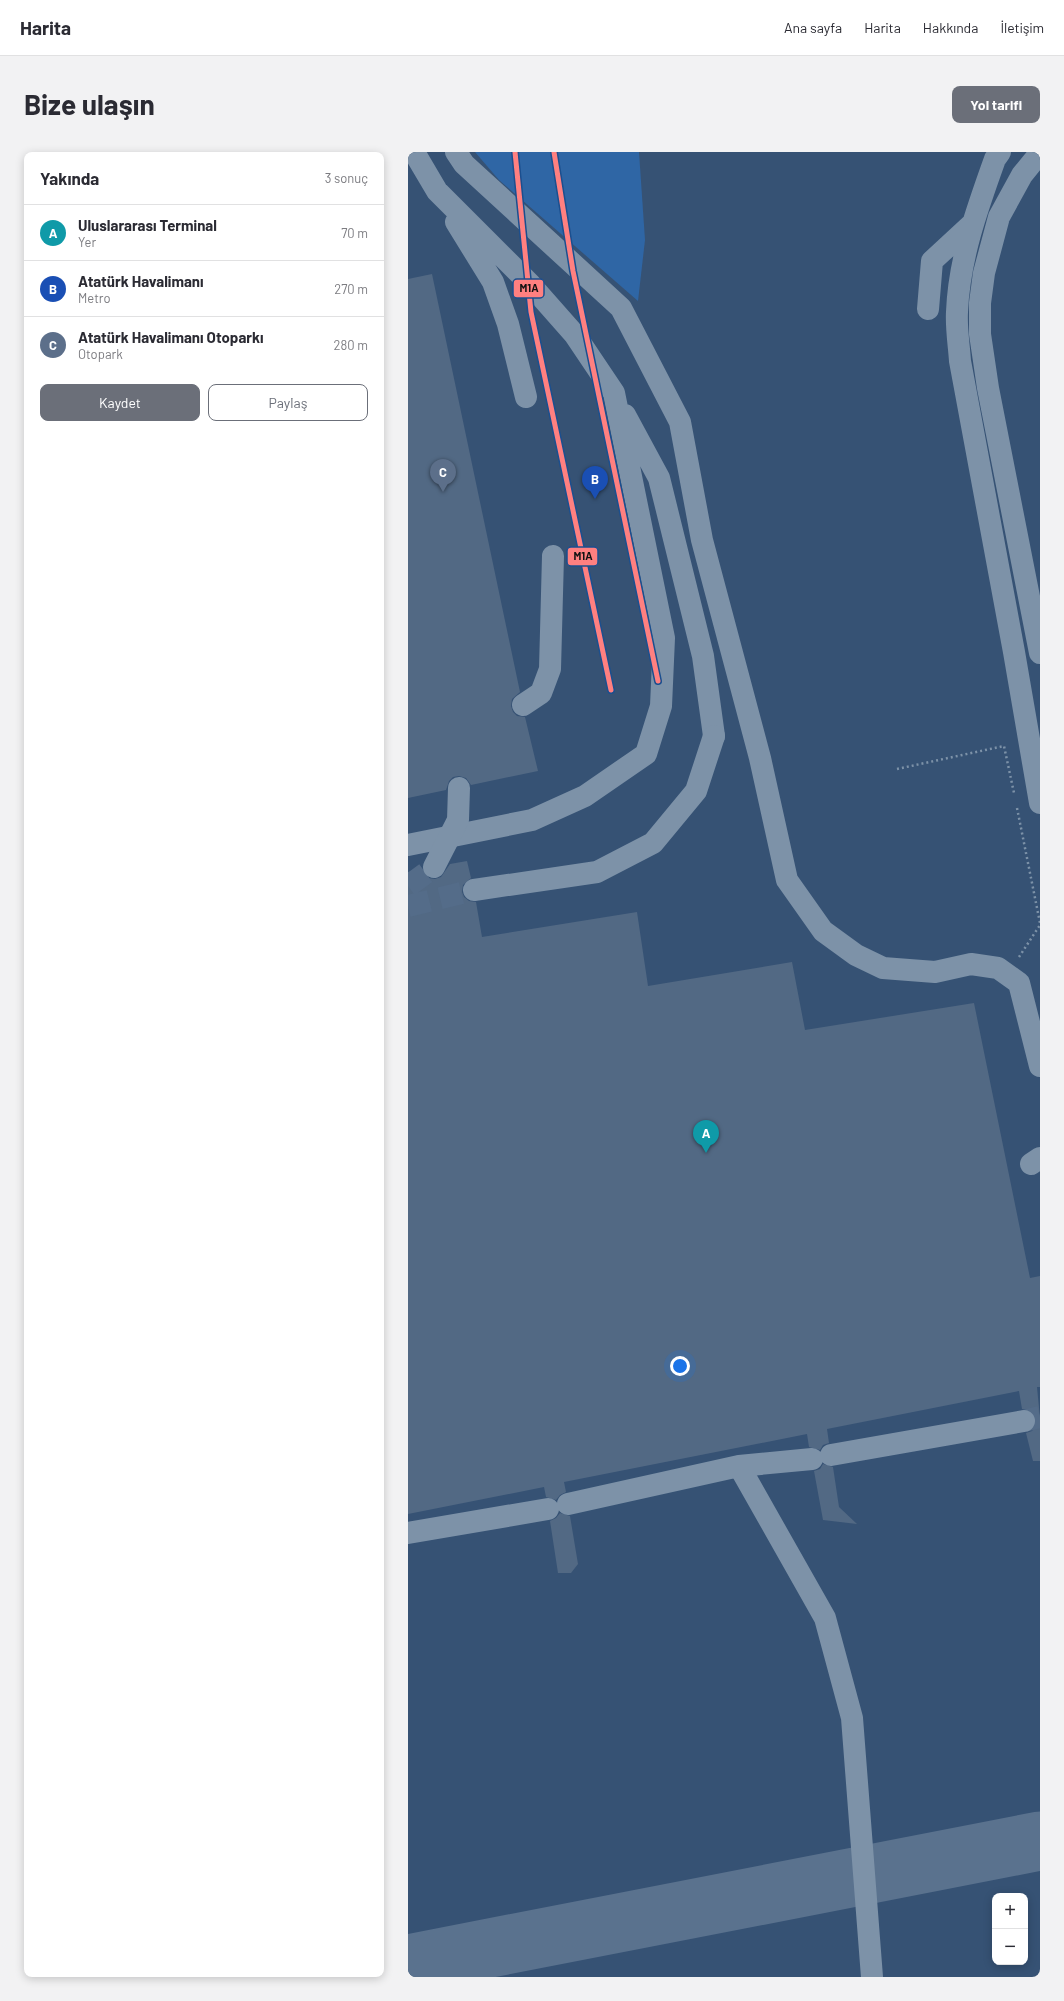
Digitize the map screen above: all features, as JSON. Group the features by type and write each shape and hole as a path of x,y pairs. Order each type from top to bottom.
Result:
{"lane":[{"path":"414,152 493,282 508,324 526,397"},
{"path":"456,152 464,164 621,308 680,422 702,540 760,758 787,880 823,931 856,955 883,968 935,972 971,964 998,968 1008,974 1019,983 1040,1066"},
{"path":"1014,652 1039,650 988,388 980,334 980,303 984,273 999,217 1022,175 1040,153"},
{"path":"1022,175 995,154 972,224 959,290 957,314 959,353 1040,803"},
{"path":"437,191 530,284 575,335 614,393 659,478 703,656 714,736 696,791 653,843 597,872 474,890"},
{"path":"928,310 932,261 972,224"},
{"path":"408,845 532,820 585,796 646,754 661,706 664,638 614,393"},
{"path":"996,556 1020,551"},
{"path":"1020,551 1040,581"},
{"path":"523,705 541,693 550,669 553,556"},
{"path":"434,867 458,820 459,788"},
{"path":"408,1533 558,1507 739,1466 821,1457 1034,1418"},
{"path":"739,1466 825,1618 852,1718 872,1977"}],"path":[{"path":"897,769 1004,746 1040,924 1008,974"}],"shaded area":[{"path":"475,152 639,152 645,240 638,301 499,180"}],"building":[{"path":"432,274 520,692 512,699 511,706 513,712 517,716 525,717 538,771 471,785 466,778 459,776 453,777 449,781 446,790 408,798 408,279"},
{"path":"467,861 471,878 463,885 462,892 464,897 469,901 476,902 482,937 637,912 648,986 792,962 805,1030 974,1003 1030,1278 1040,1276 1040,1387 1037,1387 1040,1418 1040,1461 1033,1461 1026,1433 1032,1431 1036,1426 1036,1418 1029,1409 1022,1409 1019,1391 827,1429 829,1443 823,1445 820,1450 809,1447 807,1434 564,1482 566,1492 560,1495 556,1500 546,1497 544,1487 408,1514 408,872 422,869 428,878 435,879 441,877 450,864"},
{"path":"823,1464 833,1467 839,1507 857,1524 823,1520 814,1471 820,1469"},
{"path":"560,1513 570,1516 578,1564 571,1573 558,1573 550,1521 556,1518"}],"taxiway":[{"path":"408,1964 1040,1841"}],"tunnel":[{"path":"408,886 434,867"},
{"path":"408,906 474,890"},
{"path":"1024,1421 1040,1417"}],"transit line":[{"name":"M1A","path":"515,152 531,312 611,690"},
{"name":"M1A","path":"554,152 573,271 658,681"}],"place":[{"name":"Atatürk Havalimanı Otoparkı","path":"443,492"},
{"name":"Atatürk Havalimanı","path":"595,499"},
{"name":"Uluslararası Terminal","path":"706,1153"}]}
